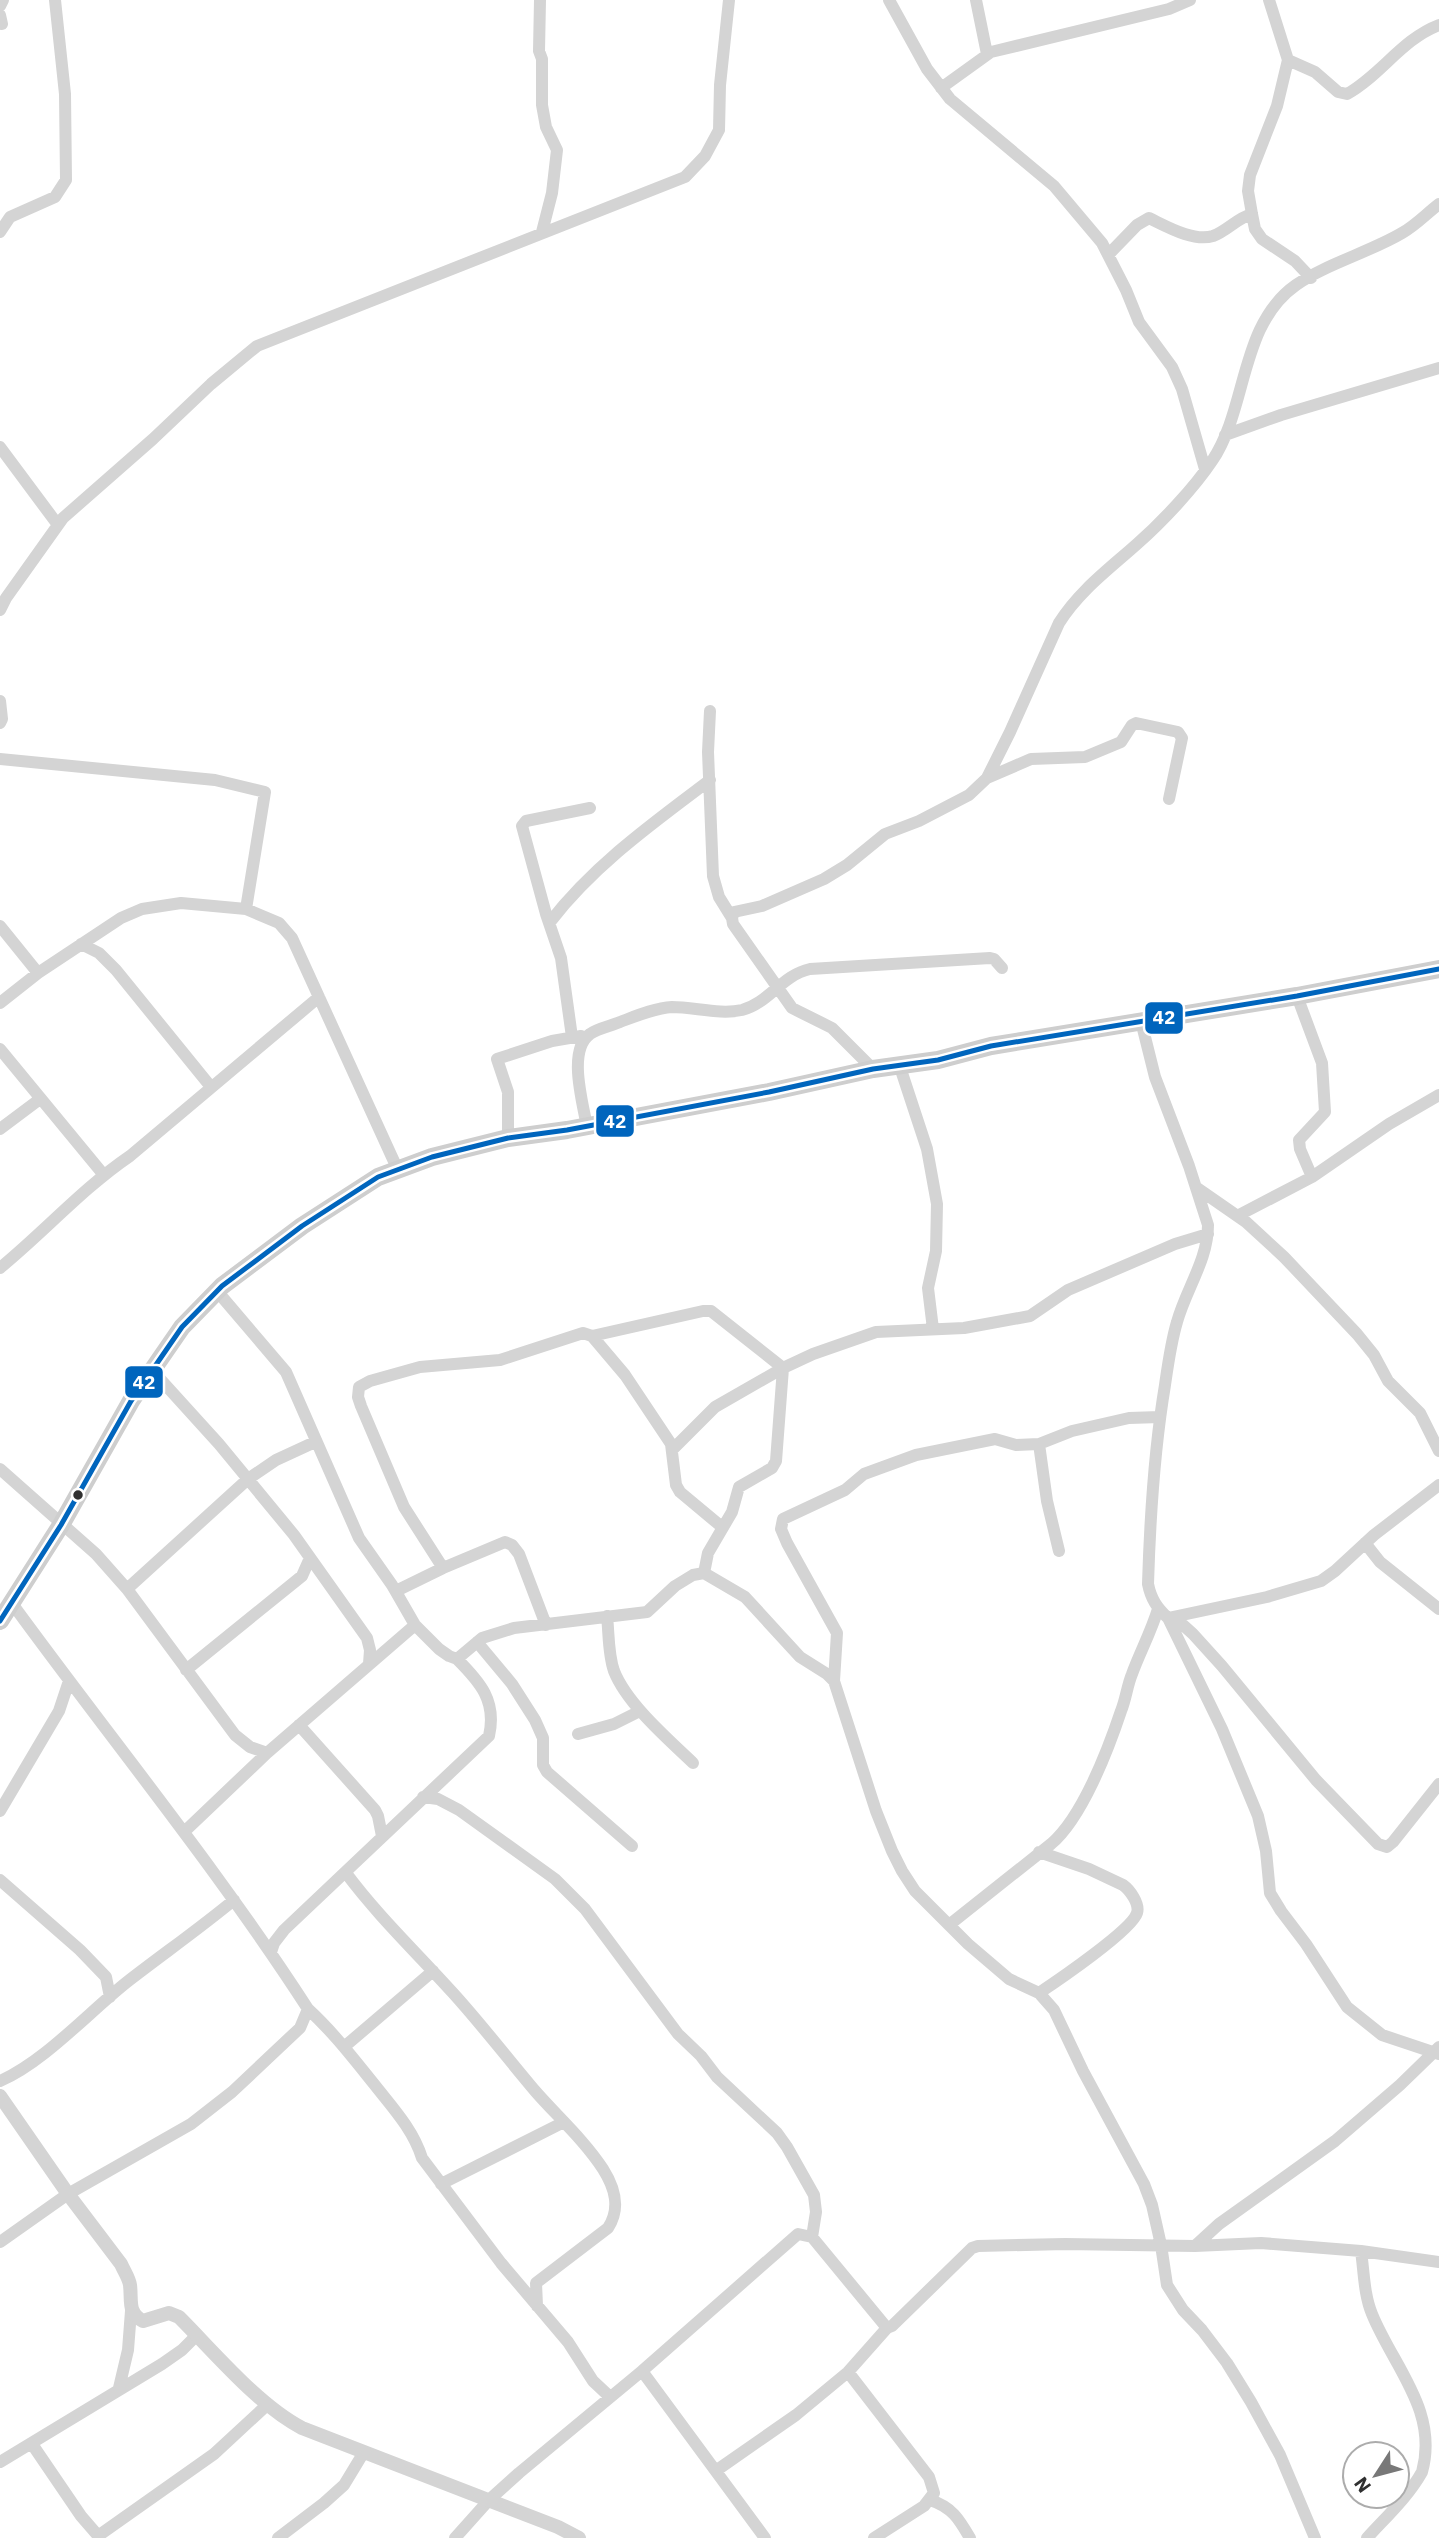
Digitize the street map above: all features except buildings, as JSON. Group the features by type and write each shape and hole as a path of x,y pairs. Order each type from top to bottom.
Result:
{"main road":[{"path":"0,1621 61,1525 151,1369 181,1327 217,1291 339,1200 397,1168 508,1138 769,1092 873,1069 938,1060 991,1046 1297,996 1439,969"}],"street":[{"path":"0,6 3,0"},
{"path":"0,232 3,221 55,197 66,180 65,94 55,0"},
{"path":"540,0 542,105 546,127 556,150 552,193 542,232"},
{"path":"0,610 58,524 194,399 257,346 685,177 705,156 719,131 720,85 729,0"},
{"path":"889,0 909,39 950,99 1054,186 1096,234 1109,254 1139,322 1172,367 1182,390 1205,469"},
{"path":"976,0 987,54"},
{"path":"1269,0 1288,60 1277,106 1250,175 1248,191 1258,234 1295,261 1311,278"},
{"path":"941,88 987,54 1169,9 1188,1"},
{"path":"1288,60 1315,72 1338,92 1346,94 1388,64 1418,35 1439,25"},
{"path":"987,778 1069,607 1140,542 1212,461 1225,435 1257,336 1275,307 1296,285 1400,234 1439,204"},
{"path":"1109,254 1137,225 1149,218 1181,234 1208,237 1243,216 1252,214"},
{"path":"1225,435 1281,415 1439,368"},
{"path":"0,447 58,524"},
{"path":"0,701 0,723"},
{"path":"710,711 708,752 713,876 719,897 749,950 792,1008 832,1028 873,1069"},
{"path":"732,918 738,910 762,906 824,879 847,865 881,837 955,804 987,778 1031,759 1085,757 1121,742 1136,723 1178,732 1182,738 1169,799"},
{"path":"0,759 215,780 265,792 246,909"},
{"path":"550,922 565,903 622,846 710,780"},
{"path":"572,1037 561,958 545,914 522,826 526,821 590,808"},
{"path":"0,1003 81,944 121,918 142,909 181,903 246,909 279,923 292,938 397,1168"},
{"path":"0,926 38,973"},
{"path":"81,944 99,953 116,970 211,1087"},
{"path":"508,1138 508,1092 497,1059 552,1041 589,1034 667,1008 743,1010 760,1004 777,987 799,972 810,969 990,958 1002,968"},
{"path":"1297,996 1322,1069 1325,1112 1299,1140 1312,1177"},
{"path":"0,1268 81,1197 103,1174 130,1156 319,997"},
{"path":"1141,1021 1155,1077 1208,1221 1208,1234 1197,1276 1177,1320 1160,1417 1150,1519 1148,1584 1153,1600 1168,1618 1183,1625 1200,1642 1316,1780 1378,1844 1387,1847 1393,1842 1439,1784"},
{"path":"587,1126 578,1059 579,1046 589,1034"},
{"path":"0,1049 103,1174"},
{"path":"900,1067 926,1149 937,1204 936,1251 928,1289 933,1329"},
{"path":"1239,1215 1312,1177 1389,1124 1439,1095"},
{"path":"0,1129 40,1099"},
{"path":"1198,1188 1239,1215 1284,1257 1357,1334 1374,1355 1388,1381 1420,1413 1439,1451"},
{"path":"673,1449 710,1410 813,1354 876,1332 964,1328 1034,1315 1068,1290 1175,1244 1208,1234"},
{"path":"217,1291 286,1372 359,1538 396,1591 415,1625 439,1650 457,1659 477,1679 487,1694 491,1726 489,1736 284,1930 271,1952"},
{"path":"443,1568 413,1523 395,1489 361,1406 359,1387 370,1381 420,1367 500,1360 583,1333 592,1336 707,1311 715,1314 783,1368"},
{"path":"592,1336 625,1375 673,1449 678,1489 722,1527"},
{"path":"704,1573 708,1553 732,1512 739,1487 772,1468 776,1461 783,1368"},
{"path":"151,1369 248,1479 310,1558 367,1638 369,1664"},
{"path":"1160,1417 1129,1418 1072,1430 1039,1444 1016,1445 995,1439 916,1455 864,1474 845,1490 783,1519 781,1525 787,1544 837,1633 834,1681 892,1851 915,1891 949,1925 1005,1976 1039,1993 1054,2010 1083,2071 1144,2184 1152,2205 1167,2285 1227,2364 1251,2402 1280,2455 1315,2538"},
{"path":"127,1589 248,1479 276,1460 315,1442"},
{"path":"1039,1444 1047,1501 1059,1550"},
{"path":"0,1469 96,1554 127,1589 235,1735 250,1747 267,1753"},
{"path":"1168,1618 1267,1597 1321,1581 1439,1485"},
{"path":"396,1591 505,1542 512,1545 522,1560 546,1625"},
{"path":"1365,1543 1380,1562 1439,1609"},
{"path":"186,1670 302,1576 310,1558"},
{"path":"457,1659 482,1638 514,1628 647,1612 675,1586 693,1575 704,1573 745,1597 800,1657 834,1681"},
{"path":"11,1602 234,1900 308,2010 329,2028 404,2122 418,2144 422,2158 441,2184 501,2263 568,2342 593,2381 609,2396"},
{"path":"949,1925 1063,1831 1091,1785 1121,1711 1134,1669 1150,1636 1158,1609"},
{"path":"607,1616 611,1661 615,1674 640,1711 694,1763"},
{"path":"1168,1618 1222,1729 1258,1816 1266,1851 1270,1893 1281,1911 1347,2007 1382,2035 1438,2051"},
{"path":"184,1832 267,1753 415,1625"},
{"path":"367,1638 388,1648"},
{"path":"477,1642 512,1684 535,1720 543,1738 543,1765 547,1772 632,1846"},
{"path":"0,1811 59,1711 69,1681"},
{"path":"578,1734 614,1724 640,1711"},
{"path":"299,1725 378,1816 382,1836"},
{"path":"423,1797 438,1799 459,1810 555,1879 585,1909 678,2034 701,2056 720,2080 777,2133 787,2147 814,2195 817,2212 812,2237"},
{"path":"378,1816 401,1818"},
{"path":"1039,1852 1089,1868 1123,1885 1128,1888 1138,1907 1133,1921 1064,1977 1039,1993"},
{"path":"346,1873 363,1896 433,1971 603,2169 617,2204 615,2214 608,2228 536,2283 537,2306"},
{"path":"0,1880 80,1950 106,1977 110,1997"},
{"path":"0,2081 25,2067 127,1982 234,1900"},
{"path":"344,2047 433,1971"},
{"path":"106,1977 127,1982"},
{"path":"0,2242 68,2194 191,2124 232,2092 300,2028 308,2010"},
{"path":"1195,2246 1219,2224 1335,2141 1438,2051"},
{"path":"0,2096 124,2270 130,2285 131,2311 128,2350 119,2388"},
{"path":"441,2184 564,2122"},
{"path":"455,2538 489,2500 609,2396 642,2371 793,2236 802,2234 812,2237 887,2329"},
{"path":"717,2470 796,2415 848,2372 887,2329 966,2254 978,2246 1195,2246 1261,2243 1361,2251 1439,2262"},
{"path":"1361,2251 1371,2313 1385,2341 1409,2373 1430,2413 1432,2431 1423,2471 1367,2538"},
{"path":"131,2311 136,2318 143,2321 169,2313 179,2317 268,2404 287,2420 302,2428 558,2527 579,2538"},
{"path":"0,2462 162,2364 197,2335"},
{"path":"642,2371 765,2538"},
{"path":"848,2372 929,2477 934,2493 930,2500 874,2538"},
{"path":"32,2444 81,2516 99,2537 214,2454 268,2404"},
{"path":"278,2538 344,2484 364,2452"},
{"path":"930,2500 956,2513 970,2538"}],"transit line":[{"name":"42","path":"0,1621 61,1525 131,1401 182,1327 222,1286 302,1226 378,1177 432,1157 508,1138 567,1130 769,1092 873,1069 938,1060 991,1046 1297,996 1439,969"}]}
